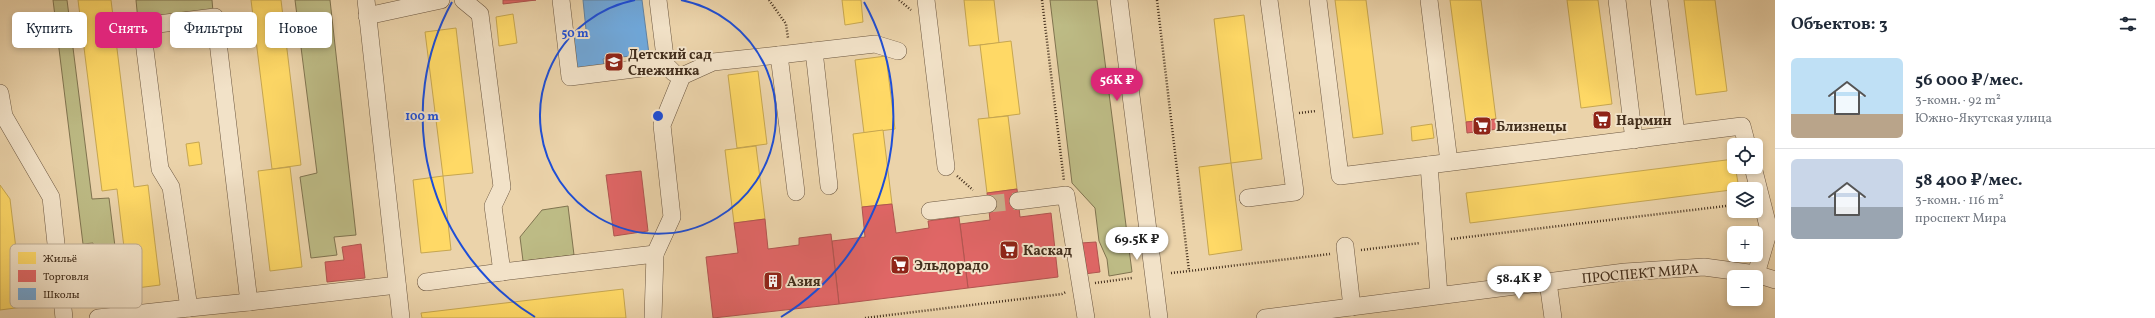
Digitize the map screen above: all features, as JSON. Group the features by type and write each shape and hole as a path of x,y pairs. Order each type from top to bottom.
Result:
{"street":[{"path":"401,318 366,8 441,0"},
{"path":"463,0 480,14 502,187 493,206 502,272"},
{"path":"561,0 570,77 666,66"},
{"path":"658,0 666,66 670,71 682,76"},
{"path":"926,0 946,167"},
{"path":"1119,0 1159,318"},
{"path":"1248,198 1295,192 1269,0"},
{"path":"1318,0 1340,176 1742,126 1745,138"},
{"path":"1429,0 1449,162"},
{"path":"1617,0 1634,140"},
{"path":"1659,0 1676,134"},
{"path":"189,308 171,187 160,169 142,26 215,16 249,302"},
{"path":"653,318 655,254 672,217 662,126 682,76 713,62 875,44 898,51"},
{"path":"814,51 829,186"},
{"path":"785,54 796,192"},
{"path":"0,93 4,116 52,197 57,244"},
{"path":"1429,165 1439,295"},
{"path":"1755,174 1769,230 1757,270"},
{"path":"1018,200 1066,195 1086,318"},
{"path":"930,211 988,204"},
{"path":"1345,249 1352,306"},
{"path":"426,282 655,254"},
{"name":"ПРОСПЕКТ МИРА","path":"1265,318 1625,272 1704,267 1727,270"},
{"name":"ПРОСПЕКТ МИРА","path":"1763,276 1775,280"},
{"path":"1548,282 1553,318"},
{"path":"98,318 397,285"},
{"path":"63,308 64,318"}],"path":[{"path":"769,0 786,24 785,54"},
{"path":"900,0 912,11"},
{"path":"1042,0 1066,195"},
{"path":"1157,0 1188,271"},
{"path":"1285,115 1332,110"},
{"path":"946,167 988,204"},
{"path":"1171,273 1345,249 1435,241 1727,206"},
{"path":"865,318 1062,294 1080,284 1132,278"}],"shaded area":[{"path":"53,0 67,0 69,12 54,12"},
{"path":"136,0 212,0 213,12 170,12 170,17 162,18 162,12 137,12"},
{"path":"295,0 330,0 331,12 297,12"},
{"path":"1050,0 1097,0 1132,272 1109,276 1107,259 1099,241 1095,208 1072,183"},
{"path":"332,18 356,235 334,237 337,255 311,258 300,177 317,173 301,48 332,48"},
{"path":"59,48 73,48 92,199 109,198 115,244 83,244"},
{"path":"568,206 574,255 523,261 520,237 542,210"}],"building: Жильё":[{"path":"78,0 111,0 112,12 95,12 95,48 117,48 134,187 148,185 160,285 142,287 142,244 124,244 117,189 102,191 84,48 87,48 87,12 80,12"},
{"path":"251,0 281,0 282,12 265,12 265,48 287,48 301,165 272,169 257,48 257,12 252,12"},
{"path":"842,0 861,0 863,22 845,25"},
{"path":"964,0 994,0 999,43 969,46"},
{"path":"1335,0 1366,0 1383,134 1353,138"},
{"path":"1450,0 1481,0 1496,119 1466,122"},
{"path":"1567,0 1598,0 1612,104 1581,108"},
{"path":"1684,0 1715,0 1727,91 1696,95"},
{"path":"513,14 517,43 499,46 496,17"},
{"path":"1244,15 1262,159 1231,163 1214,19"},
{"path":"456,28 473,173 443,176 425,32"},
{"path":"1011,41 1020,114 989,118 980,45"},
{"path":"886,56 895,129 864,133 855,60"},
{"path":"758,71 767,144 737,148 728,75"},
{"path":"1008,116 1017,189 987,193 978,119"},
{"path":"1432,124 1434,138 1412,141 1411,127"},
{"path":"883,130 892,204 862,207 853,134"},
{"path":"199,142 202,164 189,166 186,144"},
{"path":"756,146 765,219 734,223 725,150"},
{"path":"1727,160 1727,174 1736,174 1738,182 1727,182 1727,191 1470,223 1466,193"},
{"path":"1231,163 1242,250 1209,255 1199,167"},
{"path":"290,167 302,267 270,271 258,171"},
{"path":"443,176 451,250 421,253 413,180"},
{"path":"0,185 10,199 15,244 10,244 10,308 15,308 0,310"},
{"path":"623,289 626,318 422,318 421,313"}],"building: Торговля":[{"path":"503,0 536,0 503,4"},
{"name":"Нармин","path":"1608,112 1610,126 1595,128 1593,114"},
{"name":"Близнецы","path":"1496,119 1498,129 1467,133 1466,122"},
{"path":"641,171 648,231 614,236 606,175"},
{"name":"Каскад","path":"1017,189 1020,217 1051,213 1058,277 968,288 960,224 990,220 987,193"},
{"name":"Эльдорадо","path":"892,204 896,233 929,228 928,221 959,217 968,288 839,304 832,241 865,237 862,207"},
{"name":"Азия","path":"765,219 768,249 799,245 799,238 831,234 839,304 713,318 706,257 738,253 734,223"},
{"path":"1096,242 1100,272 1084,274 1081,243"},
{"path":"361,244 365,278 327,282 325,262 344,260 342,247"}],"building: Школы":[{"path":"583,0 642,0 649,54 603,59 604,65 574,69 569,32 586,30"}],"tunnel":[{"path":"988,204 1018,201"}],"place":[{"name":"Детский сад Снежинка","path":"614,62"},
{"name":"Нармин","path":"1602,120"},
{"name":"Близнецы","path":"1482,126"},
{"name":"Каскад","path":"1009,250"},
{"name":"Эльдорадо","path":"900,265"},
{"name":"Азия","path":"773,281"}]}
